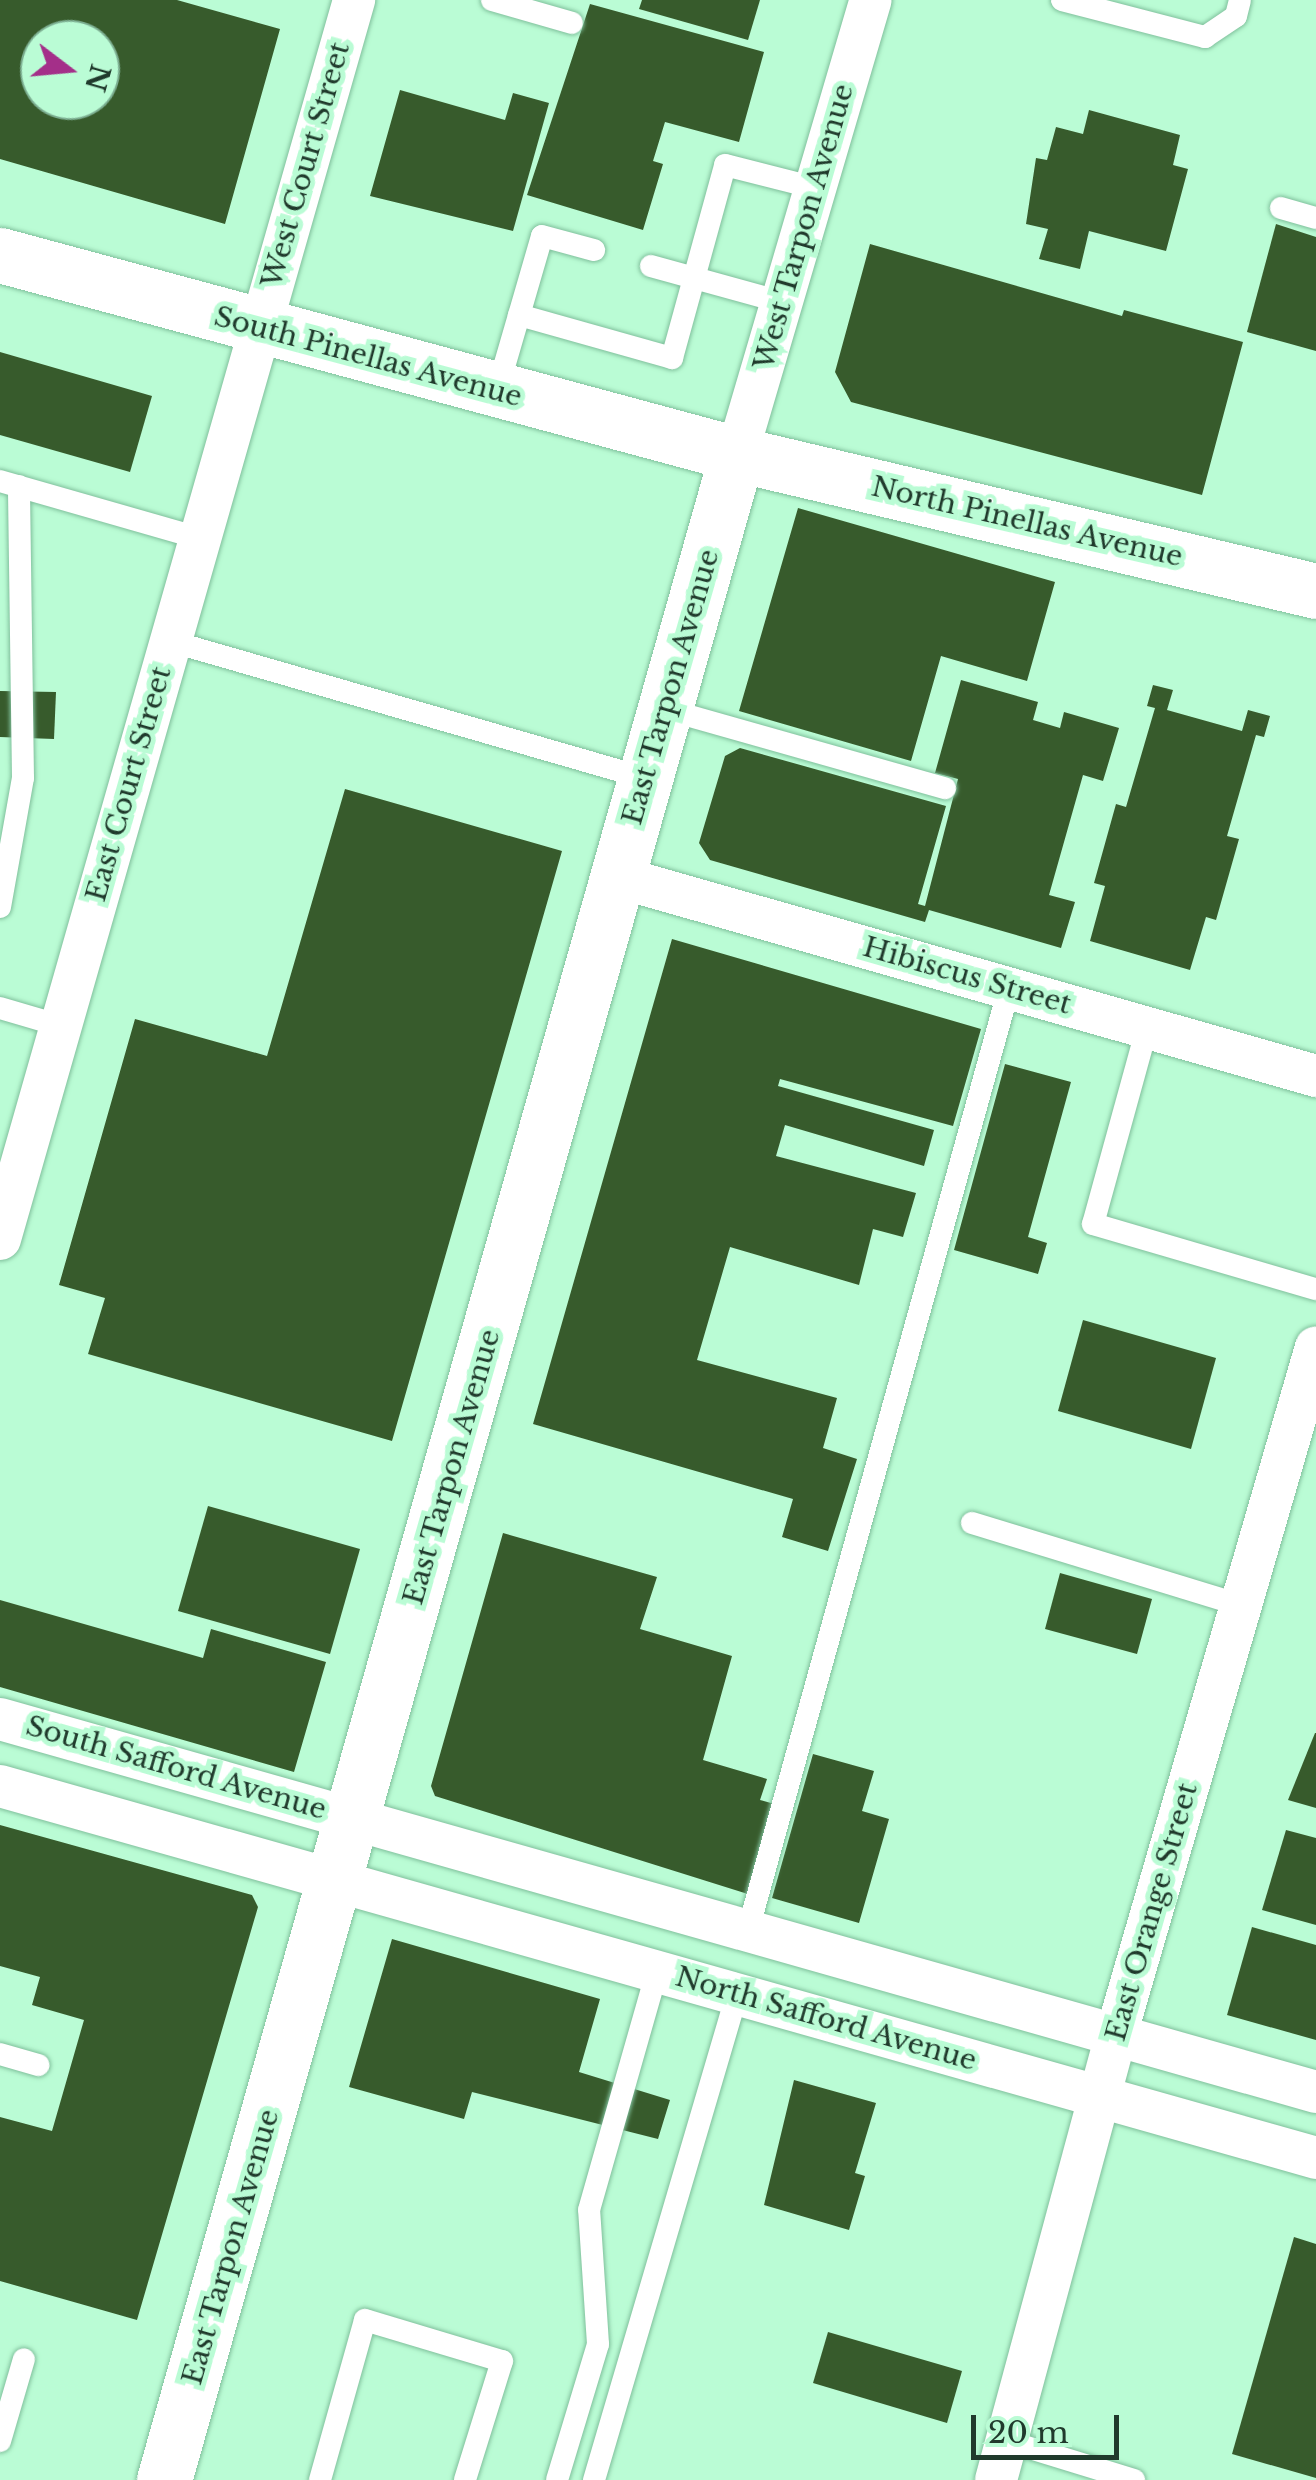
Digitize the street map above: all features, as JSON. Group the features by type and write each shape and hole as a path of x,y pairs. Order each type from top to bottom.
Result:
{"main road":[{"name":"South Pinellas Avenue","path":"0,255 259,329 737,454"},
{"name":"North Pinellas Avenue","path":"737,454 1316,590"},
{"name":"East Tarpon Avenue","path":"164,2480 737,454"}],"street":[{"name":"West Court Street","path":"259,329 354,0"},
{"name":"West Tarpon Avenue","path":"737,454 870,0"},
{"name":"East Court Street","path":"0,1239 259,329"},
{"name":"Hibiscus Street","path":"618,876 1316,1076"},
{"name":"East Orange Street","path":"1001,2461 1116,2035 1316,1347"},
{"name":"South Safford Avenue","path":"0,1719 353,1818"},
{"path":"0,1786 336,1881"},
{"path":"353,1818 1316,2092"},
{"name":"North Safford Avenue","path":"336,1881 1316,2158"}],"lane":[{"path":"492,0 572,24"},
{"path":"1062,0 1205,37 1236,16 1240,0"},
{"path":"519,315 672,358 726,165 816,188"},
{"path":"1281,208 1316,218"},
{"path":"498,391 542,236 594,250"},
{"path":"651,266 782,302"},
{"path":"0,908 23,778 9,483 199,538"},
{"path":"170,641 646,778"},
{"path":"665,709 945,788"},
{"path":"748,1930 1009,988"},
{"path":"0,1008 61,1026"},
{"path":"1147,1028 1093,1224 1316,1289"},
{"path":"972,1523 1241,1605"},
{"path":"556,2480 598,2344 589,2210 657,1972"},
{"path":"594,2480 737,1994"},
{"path":"0,2054 38,2065"},
{"path":"320,2480 365,2320 502,2361 464,2480"},
{"path":"0,2441 24,2359"},
{"path":"1001,2461 1134,2480"}],"building":[{"path":"0,0 177,0 280,29 225,224 0,159"},
{"path":"642,0 760,0 748,40 639,9"},
{"path":"590,4 764,52 739,142 665,122 653,161 663,164 643,230 527,195"},
{"path":"400,90 505,120 513,93 549,103 513,231 370,196"},
{"path":"1089,110 1180,135 1173,165 1188,169 1166,251 1089,231 1080,269 1039,259 1048,229 1026,224 1036,158 1047,160 1056,127 1083,134"},
{"path":"1276,224 1316,237 1316,351 1247,332"},
{"path":"870,244 1122,316 1124,310 1243,342 1202,495 851,402 835,372"},
{"path":"0,352 152,396 130,472 0,435"},
{"path":"798,508 1055,582 1027,681 941,656 911,761 739,711"},
{"path":"961,680 1038,702 1033,720 1060,728 1064,712 1119,728 1103,781 1083,775 1049,895 1075,902 1061,948 929,910 925,922 710,860 699,843 725,756 740,748 946,806 918,904 925,906 958,779 935,773"},
{"path":"1153,685 1173,690 1167,710 1242,731 1248,710 1270,716 1264,737 1256,735 1227,836 1239,839 1216,920 1206,917 1190,970 1090,941 1105,886 1094,883 1116,804 1126,807 1155,708 1147,706"},
{"path":"0,691 56,692 54,739 0,737"},
{"path":"345,789 562,851 392,1441 88,1354 105,1298 59,1285 135,1019 267,1056"},
{"path":"672,939 981,1029 953,1126 780,1079 778,1086 934,1130 924,1166 785,1125 776,1156 916,1193 903,1237 873,1229 859,1285 730,1247 697,1360 837,1398 823,1448 857,1459 828,1551 782,1537 793,1499 533,1424"},
{"path":"1005,1064 1071,1082 1028,1237 1047,1243 1038,1274 954,1250"},
{"path":"1083,1320 1216,1358 1191,1449 1058,1411"},
{"path":"208,1506 360,1549 330,1654 178,1611"},
{"path":"503,1533 657,1577 640,1629 732,1656 703,1760 767,1779 760,1800 778,1805 751,1895 435,1796 431,1786"},
{"path":"1060,1573 1152,1599 1137,1654 1045,1629"},
{"path":"0,1600 203,1658 211,1629 326,1662 294,1772 0,1687"},
{"path":"1316,1733 1316,1808 1288,1800"},
{"path":"813,1754 874,1771 862,1811 889,1819 859,1923 772,1898"},
{"path":"0,1825 252,1895 258,1907 137,2320 0,2281 0,2117 52,2131 84,2020 32,2005 40,1977 0,1966"},
{"path":"1286,1830 1316,1838 1316,1925 1262,1910"},
{"path":"1252,1927 1316,1945 1316,2040 1227,2015"},
{"path":"392,1939 600,1999 579,2072 670,2100 658,2139 472,2092 464,2119 349,2087"},
{"path":"794,2080 876,2103 855,2173 865,2176 849,2230 764,2205"},
{"path":"1294,2237 1316,2244 1316,2478 1232,2454"},
{"path":"828,2332 962,2371 947,2423 813,2383"}]}
